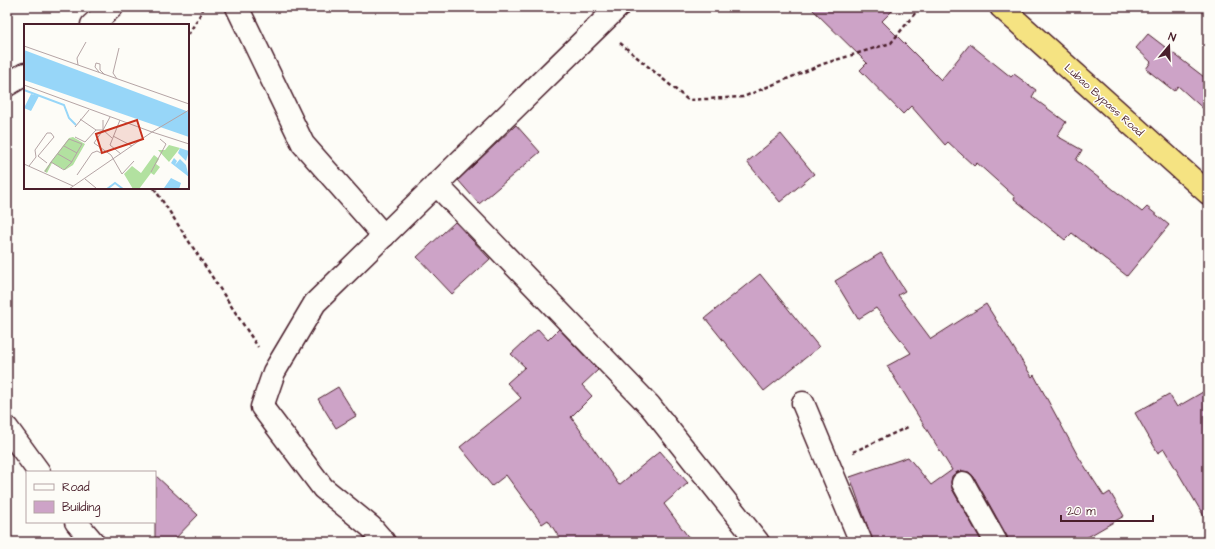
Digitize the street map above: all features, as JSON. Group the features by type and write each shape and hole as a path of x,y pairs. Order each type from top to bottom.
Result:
{"highway":[{"name":"Lubao Bypass Road","path":"1001,7 1208,193"}],"street":[{"path":"93,24 112,7"},
{"path":"238,7 303,144 384,236"},
{"path":"384,542 371,527 322,488 262,407 274,372 315,303 618,7"},
{"path":"7,85 24,75"},
{"path":"436,184 650,406 758,542"},
{"path":"803,403 861,542"},
{"path":"7,428 38,471"},
{"path":"963,483 996,542"},
{"path":"77,523 93,542"}],"path":[{"path":"189,33 203,7"},
{"path":"617,40 688,100 744,97 824,64 890,43 920,7"},
{"path":"155,189 274,372"},
{"path":"829,464 910,426"}],"building":[{"path":"810,7 896,7 882,21 941,80 970,44 1011,77 1014,74 1036,90 1032,97 1066,122 1057,136 1082,150 1076,160 1142,212 1147,207 1169,225 1127,276 1072,233 1065,240 1014,199 1015,197 977,163 974,166 948,142 945,145 911,106 903,114 860,70 867,63"},
{"path":"1148,34 1208,80 1208,113 1178,86 1174,91 1146,69 1151,62 1136,48"},
{"path":"516,125 540,152 479,204 458,180"},
{"path":"781,134 814,174 780,202 747,162"},
{"path":"455,222 490,259 452,294 417,257"},
{"path":"881,253 905,291 898,295 931,339 986,304 1032,377 1034,375 1078,456 1104,496 1110,492 1124,516 1079,542 1008,542 1007,536 974,477 969,472 963,471 957,472 952,476 952,489 982,542 873,542 850,477 908,457 931,485 952,470 887,366 911,353 876,308 858,319 835,281"},
{"path":"760,274 819,347 764,391 705,318"},
{"path":"538,329 548,340 559,329 598,370 582,385 592,396 571,417 619,485 660,451 688,483 664,504 692,542 562,542 548,520 542,524 506,475 492,486 460,447 521,398 507,383 525,367 511,354"},
{"path":"338,387 356,416 336,428 318,399"},
{"path":"1208,389 1208,523 1164,449 1158,453 1135,413 1169,394 1177,407"},
{"path":"156,476 198,515 172,542 155,542"}]}
